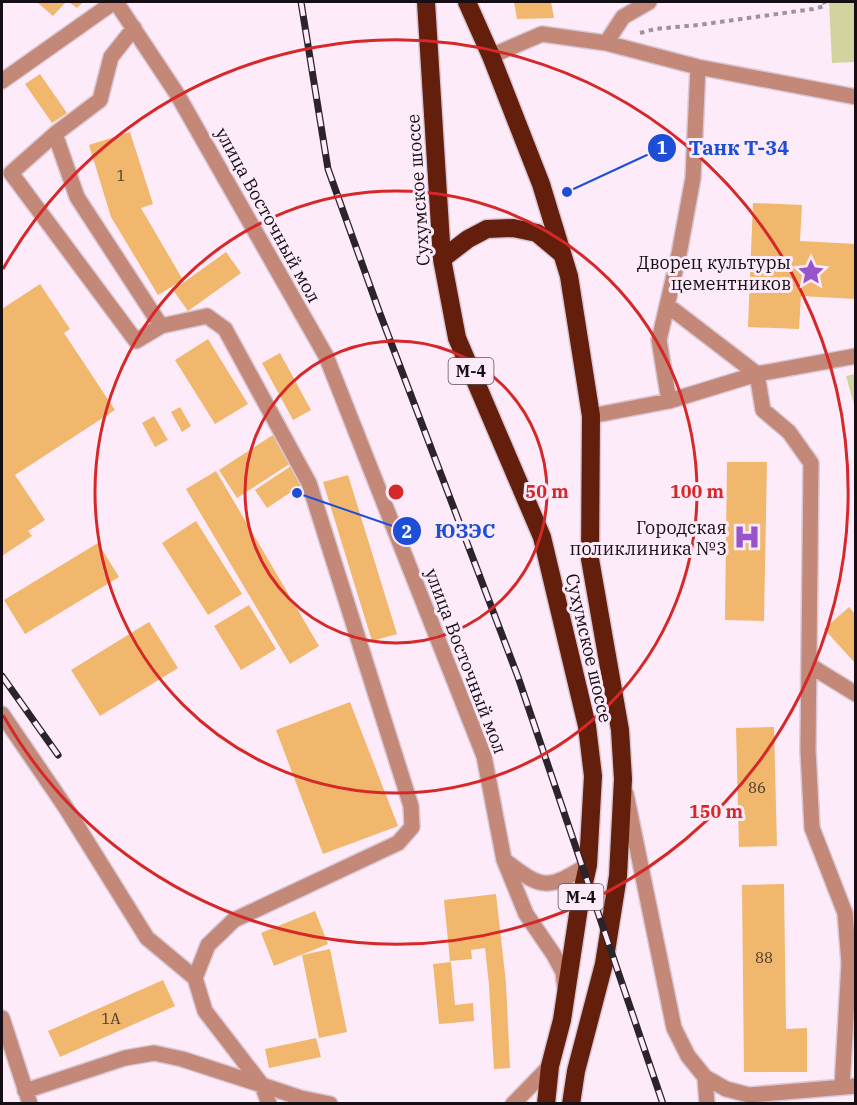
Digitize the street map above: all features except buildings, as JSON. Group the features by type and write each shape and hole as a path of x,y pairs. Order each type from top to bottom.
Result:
{"highway":[{"name":"Сухумское шоссе","path":"426,2 442,259 457,338 542,537 587,726 593,776 588,865 580,901 566,994 550,1066 546,1104"},
{"name":"Сухумское шоссе","path":"467,2 491,56 541,184 569,276 591,416 590,559 620,730 623,779 618,876 606,953 576,1071 571,1104"},
{"path":"442,259 468,239 487,229 513,228 537,232 562,254"}],"street":[{"name":"улица Восточный мол","path":"115,2 177,94 326,356 484,756 504,860 526,914 563,972 566,994"},
{"path":"2,81 115,2"},
{"path":"606,43 623,17 649,2"},
{"path":"134,28 111,57 100,100 55,134 11,173 136,341 161,326 207,316 225,330 304,473 313,494 411,806 412,826 399,843 234,920 208,945 195,978"},
{"path":"491,56 542,34 606,43 698,67 855,97"},
{"path":"669,401 659,340 679,254 693,178 698,67"},
{"path":"55,134 77,197 161,326"},
{"path":"623,779 674,1028 688,1056 705,1077 726,1089 752,1099 849,1087 849,963 846,913 812,828 808,750 811,463 789,432 763,410 757,374 667,305"},
{"path":"591,416 669,401 757,374 855,356"},
{"path":"809,665 855,694"},
{"path":"2,714 66,808 147,938 195,978 205,1011 262,1084 269,1104"},
{"path":"504,860 529,879 550,884 588,865"},
{"path":"2,1017 27,1097 125,1058 154,1053 182,1059 301,1098 330,1104"},
{"path":"513,1104 550,1066"},
{"path":"705,1077 707,1104"}],"path":[{"path":"635,35 654,29 813,9 825,6 824,2"}],"green space":[{"path":"829,2 855,2 855,62 832,63"},
{"path":"856,374 855,408 846,376"}],"railway":[{"path":"301,2 328,169 379,311 518,677 663,1104"},
{"path":"2,676 58,755"}],"place":[{"name":"Танк Т-34","path":"567,192"},
{"name":"Дворец культуры цементников","path":"811,272"},
{"name":"ЮЗЭС","path":"297,493"},
{"name":"Городская поликлиника №3","path":"747,537"}]}
